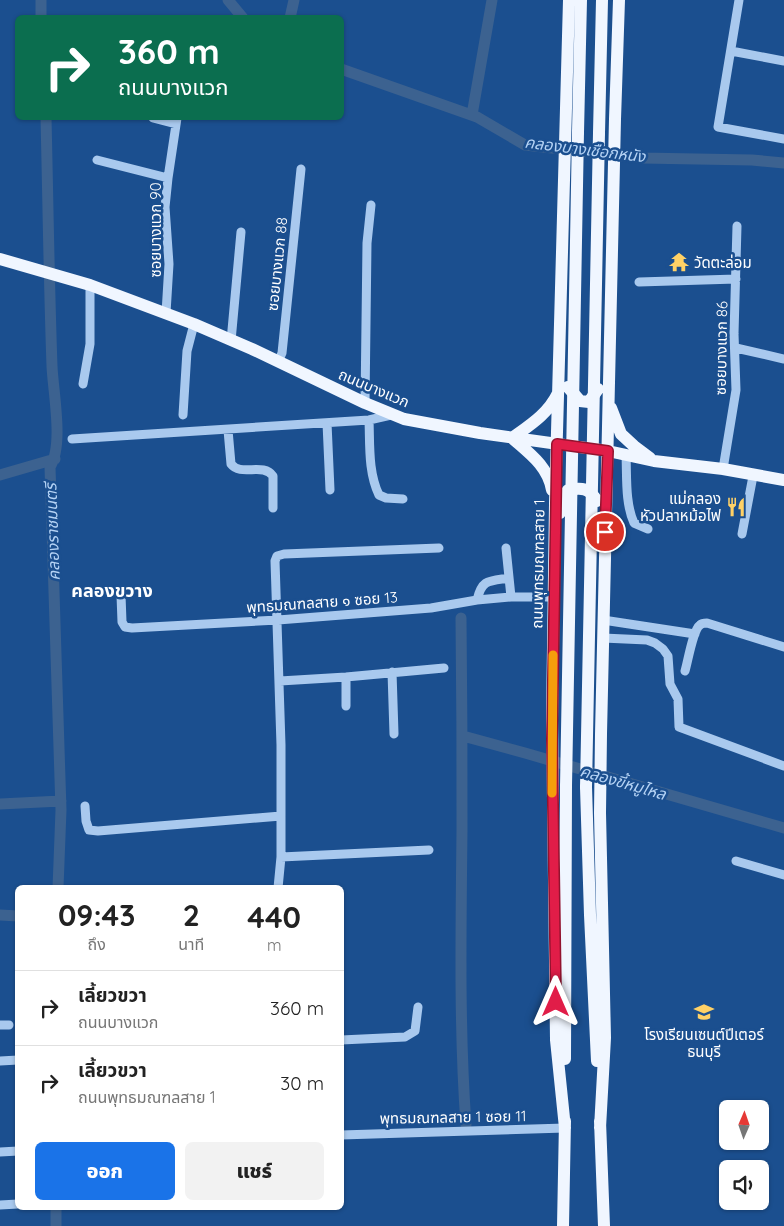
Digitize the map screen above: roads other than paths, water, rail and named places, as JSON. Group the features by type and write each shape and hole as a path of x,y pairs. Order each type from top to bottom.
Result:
{"main road":[{"name":"ถนนพุทธมณฑลสาย 1","path":"565,1128 556,1040 552,720 554,540 568,0"},
{"name":"ถนนพุทธมณฑลสาย 1","path":"564,1226 566,786 581,0"},
{"path":"602,0 586,787 604,1226"},
{"path":"600,1128 605,1038 600,813 601,734 619,0"},
{"name":"ถนนบางแวก","path":"0,259 77,280 194,324 391,415 419,422 512,438 608,451 654,461 723,469 753,476 784,480"},
{"path":"560,334 568,388 580,401 589,402 602,384 611,316"},
{"path":"555,504 550,479 543,467 512,438 542,416 554,402 559,392"},
{"path":"609,404 622,434 654,461"},
{"path":"554,540 564,498 568,490 580,487 590,492 597,499 605,548"}],"street":[{"path":"739,0 718,127 784,138"},
{"path":"731,51 784,61"},
{"name":"ซอยบางแวก 90","path":"166,313 169,280 165,208 176,121"},
{"path":"97,160 168,178"},
{"name":"ซอยบางแวก 88","path":"278,362 282,353 301,169"},
{"path":"365,403 367,243 371,205"},
{"name":"ซอยบางแวก 86","path":"723,469 736,390 737,226"},
{"path":"232,340 240,232"},
{"path":"639,282 736,279"},
{"path":"83,384 90,344 90,285"},
{"path":"183,415 187,352 194,324"},
{"path":"736,348 784,359"},
{"path":"72,439 369,420 391,415"},
{"path":"369,420 372,477 378,495 386,498 403,499"},
{"path":"327,423 330,490"},
{"path":"228,430 231,464 233,467 238,469 266,470 273,476 273,508"},
{"path":"626,455 627,489 631,517 634,523 648,529"},
{"path":"742,534 753,476"},
{"path":"278,885 281,857 281,816 280,681 275,561 277,556 284,554 439,548"},
{"path":"506,548 511,598"},
{"path":"477,600 484,584 490,581 509,578"},
{"name":"พุทธมณฑลสาย ๑ ซอย 13","path":"121,595 122,622 125,628 278,620 431,608 477,600 554,596"},
{"path":"603,620 695,634"},
{"path":"685,671 695,634 698,626 702,623 784,647"},
{"path":"603,638 647,640 655,643 668,656 670,684 678,699 679,728 784,766"},
{"path":"280,681 444,668"},
{"path":"392,672 394,734"},
{"path":"346,677 346,706"},
{"path":"85,806 89,830 98,832 281,816"},
{"path":"281,857 429,850"},
{"path":"736,860 784,875"},
{"path":"344,1040 405,1037 410,1035 415,1031 418,1006"},
{"path":"0,1061 15,1060"},
{"name":"พุทธมณฑลสาย 1 ซอย 11","path":"344,1135 565,1128"},
{"path":"0,1152 15,1151"},
{"path":"0,1205 15,1204"}],"waterway":[{"name":"คลองราชมนตรี","path":"41,0 41,15"},
{"name":"คลองบางเชือกหนัง","path":"228,0 240,15"},
{"path":"291,15 294,0"},
{"path":"472,115 492,0"},
{"name":"คลองบางเชือกหนัง","path":"344,70 477,117 525,145 642,158 752,160 784,163"},
{"name":"คลองราชมนตรี","path":"46,120 52,366 57,418 56,446 50,467 61,810 58,885"},
{"path":"0,475 55,459"},
{"path":"461,618 461,978 466,1125"},
{"name":"คลองขี้หมูไหล","path":"463,736 784,828"},
{"path":"0,804 61,801"},
{"path":"0,915 15,916"},
{"name":"คลองราชมนตรี","path":"56,1210 56,1226"}],"place":[{"name":"วัดตะล่อม","path":"679,262"},
{"name":"แม่กลอง หัวปลาหม้อไฟ","path":"736,507"},
{"name":"โรงเรียนเซนต์ปีเตอร์ ธนบุรี","path":"704,1012"}],"district":[{"name":"คลองขวาง","path":"112,590"}]}
